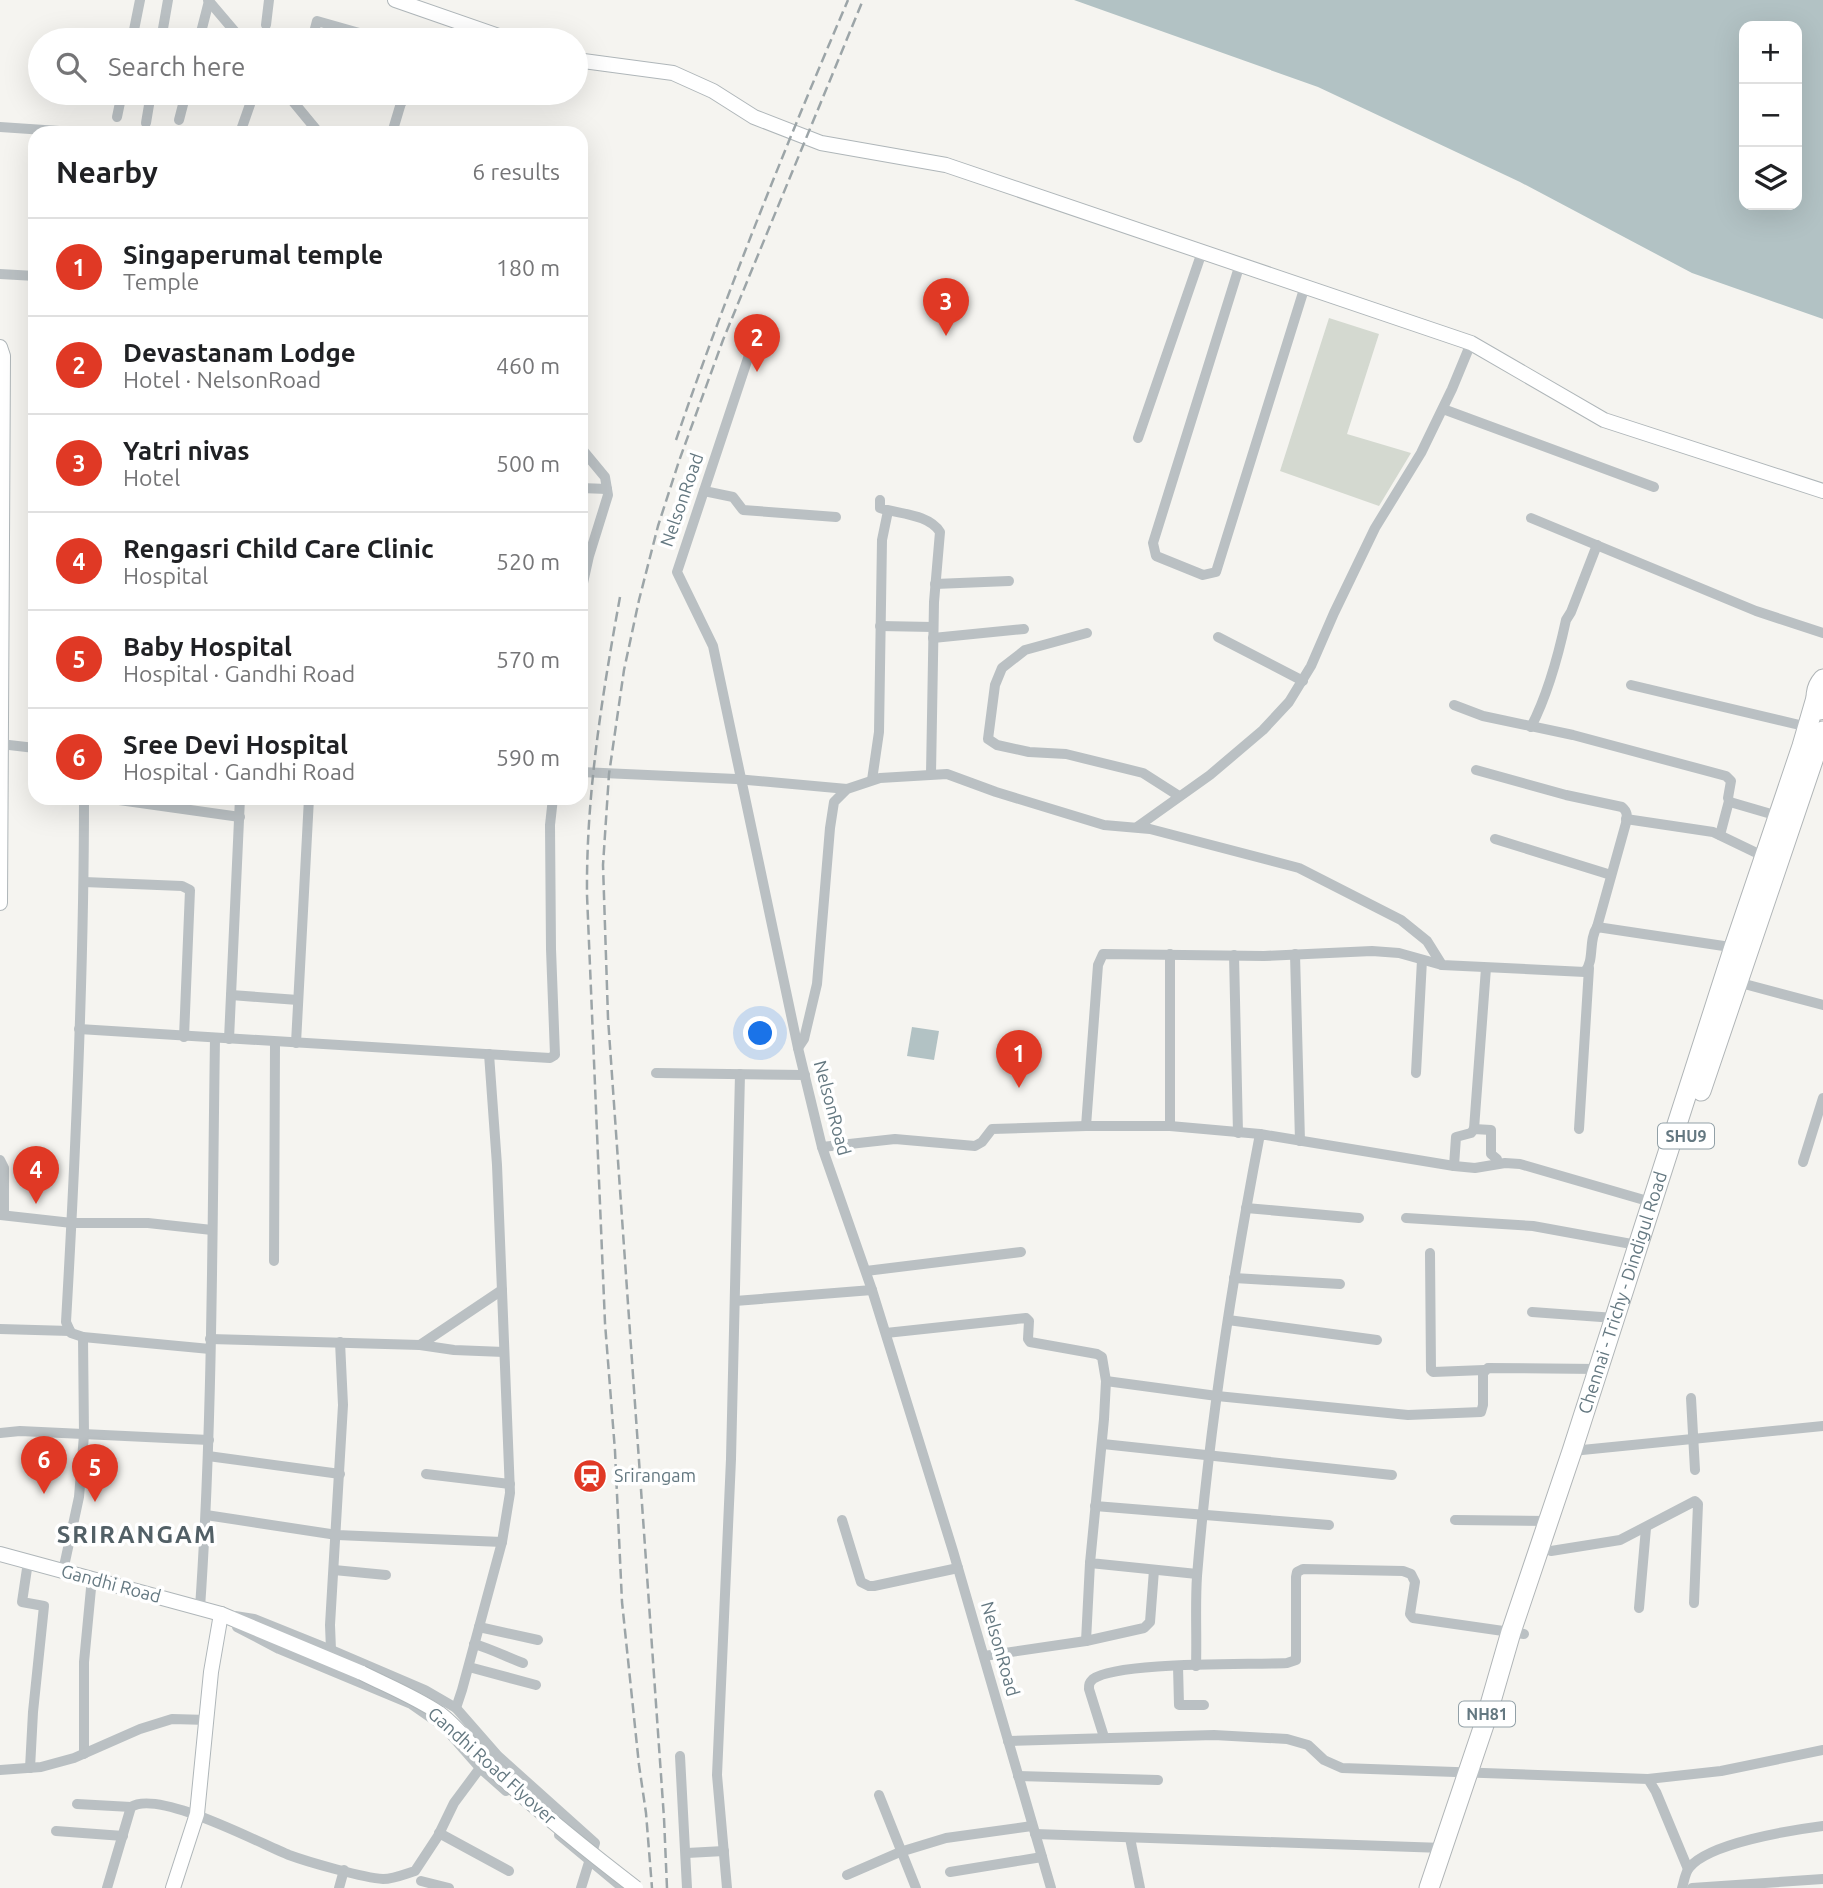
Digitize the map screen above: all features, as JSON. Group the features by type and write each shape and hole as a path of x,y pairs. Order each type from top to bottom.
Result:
{"highway":[{"name":"Chennai - Trichy - Dindigul Road","path":"1579,1450 1598,1368 1651,1202 1815,729 1823,662"},
{"name":"Chennai - Trichy - Dindigul Road","path":"1441,1888 1518,1633 1737,982 1740,949 1778,816 1815,729"},
{"name":"Chennai - Trichy - Dindigul Road","path":"1429,1888 1474,1774"}],"main road":[{"path":"395,0 476,28"},
{"path":"588,62 673,73 713,91 754,117 821,143 946,164 1471,343 1604,420 1823,491"},
{"path":"0,347 3,356 0,903"},
{"name":"Gandhi Road","path":"0,1554 221,1614"},
{"path":"173,1888 197,1814 211,1672 221,1614"},
{"name":"Gandhi Road Flyover","path":"221,1614 362,1673 421,1702 455,1727 501,1777 580,1846 636,1888"}],"street":[{"path":"134,28 140,0"},
{"path":"163,28 168,0"},
{"path":"202,28 208,0"},
{"path":"208,0 232,28"},
{"path":"266,25 269,0"},
{"path":"315,28 317,21 342,28"},
{"path":"117,117 120,105"},
{"path":"146,123 149,105"},
{"path":"179,120 183,105"},
{"path":"242,126 250,105"},
{"path":"296,105 313,126"},
{"path":"394,126 401,105"},
{"path":"0,127 28,129"},
{"path":"1138,438 1202,252"},
{"path":"1240,264 1153,543 1156,556 1203,575 1216,572 1305,286"},
{"path":"0,274 28,276"},
{"name":"NelsonRoad","path":"756,334 677,572 713,646 798,1048 822,1147 886,1333 1051,1888"},
{"path":"1137,827 1210,775 1263,730 1289,702 1303,681 1375,528 1421,453 1471,343"},
{"path":"1443,409 1654,487"},
{"path":"588,456 605,477 608,495 588,560"},
{"path":"588,488 607,489"},
{"path":"704,491 734,498 743,510 836,517"},
{"path":"880,500 880,508 925,519 940,532 933,632 931,774"},
{"path":"872,780 879,732 882,540 888,511"},
{"path":"1531,519 1756,611 1823,633"},
{"path":"1531,727 1551,677 1566,620 1597,545"},
{"path":"935,584 1009,581"},
{"path":"880,626 933,632 1024,629"},
{"path":"1087,633 1025,650 1002,668 995,685 988,739 997,745 1029,752 1066,754 1143,773 1179,796"},
{"path":"1218,637 1303,681"},
{"path":"1631,685 1815,729"},
{"path":"1454,705 1483,716 1573,735 1726,776 1731,782 1720,835"},
{"path":"1,744 28,747"},
{"path":"1476,770 1566,795 1622,807 1627,813 1597,927 1592,935 1579,1129"},
{"path":"588,772 741,779 846,789 872,780 931,774 956,777 1104,825 1137,827 1306,871 1401,920 1422,935 1442,965"},
{"path":"798,1048 804,1040 817,984 834,802 846,789"},
{"path":"1729,801 1778,816"},
{"path":"70,1331 66,1322 72,1223 85,805"},
{"path":"155,805 240,817"},
{"path":"229,1039 240,805"},
{"path":"296,1043 309,805"},
{"path":"79,1029 550,1058 555,1055 550,852 553,805"},
{"path":"1626,819 1720,835 1765,857"},
{"path":"1495,839 1611,875"},
{"path":"84,882 182,886 190,890 184,1037"},
{"path":"1597,927 1740,949"},
{"path":"1086,1126 1100,957 1105,953 1234,956 1372,951 1399,953 1442,965 1582,972 1589,968"},
{"path":"1170,954 1170,1126"},
{"path":"1295,954 1300,1141"},
{"path":"1234,956 1238,1133"},
{"path":"1416,1073 1422,960"},
{"path":"1454,1166 1456,1137 1471,1133 1474,1129 1486,968"},
{"path":"1737,982 1823,1005"},
{"path":"231,995 298,1000"},
{"path":"200,1608 209,1440 215,1038"},
{"path":"274,1261 275,1043"},
{"path":"456,1707 502,1542 510,1484 497,1165 489,1054"},
{"path":"656,1073 805,1075"},
{"path":"727,1888 717,1776 731,1459 740,1074"},
{"path":"1803,1162 1823,1098"},
{"path":"822,1147 895,1139 975,1146 982,1142 992,1129 1170,1126 1260,1134 1454,1166 1475,1168 1520,1164 1651,1202"},
{"path":"1474,1129 1490,1130 1491,1154 1497,1159 1497,1164"},
{"path":"1196,1666 1197,1574 1209,1455 1234,1278 1260,1134"},
{"path":"0,1160 4,1168 2,1215 72,1223 148,1223 212,1230"},
{"path":"1246,1208 1359,1218"},
{"path":"1406,1218 1521,1224 1637,1245"},
{"path":"866,1271 1021,1252"},
{"path":"1430,1253 1433,1372 1484,1370 1491,1367 1598,1368"},
{"path":"1234,1278 1340,1284"},
{"path":"420,1345 502,1290"},
{"path":"734,1301 872,1290"},
{"path":"1532,1312 1615,1318"},
{"path":"886,1333 1026,1318 1029,1321 1030,1342 1097,1354 1103,1360 1106,1381 1103,1444 1090,1563 1086,1641"},
{"path":"1228,1320 1377,1340"},
{"path":"0,1329 70,1331 83,1337 210,1344 340,1342 504,1352"},
{"path":"63,1571 79,1497 84,1435 83,1337"},
{"path":"331,1650 330,1625 343,1405 340,1342"},
{"path":"1106,1381 1217,1396 1408,1415 1480,1412 1483,1407 1484,1370"},
{"path":"1691,1398 1695,1470"},
{"path":"1579,1450 1693,1441 1823,1426"},
{"path":"0,1433 20,1431 209,1440"},
{"path":"1103,1444 1392,1475"},
{"path":"208,1456 340,1474"},
{"path":"426,1474 510,1484"},
{"path":"1455,1520 1551,1536 1612,1542 1646,1528 1693,1502 1698,1503 1694,1603"},
{"path":"1095,1506 1329,1525"},
{"path":"206,1515 337,1535 502,1542"},
{"path":"842,1520 861,1582 865,1585 874,1586 958,1568"},
{"path":"1639,1608 1646,1528"},
{"path":"28,1562 22,1602 44,1606 30,1768"},
{"path":"1090,1563 1197,1574"},
{"path":"1104,1737 1089,1689 1090,1682 1094,1679 1122,1671 1178,1666 1287,1663 1296,1660 1296,1577 1297,1572 1303,1569 1403,1571 1411,1574 1415,1582 1410,1614 1413,1618 1518,1633"},
{"path":"334,1570 386,1575"},
{"path":"984,1656 1086,1641 1147,1626 1150,1622 1154,1570"},
{"path":"84,1755 84,1662 92,1578"},
{"path":"221,1614 254,1619 425,1690 456,1707 498,1756 593,1839 595,1846 580,1888"},
{"path":"221,1614 240,1629 279,1649 411,1704 444,1727 480,1768 623,1888"},
{"path":"479,1627 538,1640"},
{"path":"474,1644 523,1663"},
{"path":"1178,1666 1179,1705 1204,1705"},
{"path":"469,1667 536,1685"},
{"path":"0,1770 41,1767 84,1755 140,1729 172,1718 208,1717"},
{"path":"1008,1741 1214,1735 1287,1739 1308,1745 1324,1760 1342,1768 1648,1779 1721,1771 1823,1750"},
{"path":"680,1756 687,1888"},
{"path":"419,1880 454,1803 480,1768"},
{"path":"1018,1776 1158,1780"},
{"path":"1648,1779 1656,1792 1691,1888 1823,1879"},
{"path":"879,1795 916,1888"},
{"path":"77,1804 131,1807 142,1802 197,1814 290,1855 382,1879 419,1880 449,1888"},
{"path":"107,1888 131,1807"},
{"path":"1682,1888 1687,1872 1702,1856 1782,1832 1823,1826"},
{"path":"847,1875 900,1852 946,1838 1034,1830 1130,1838 1443,1848"},
{"path":"56,1831 123,1836"},
{"path":"439,1833 509,1871"},
{"path":"1130,1838 1140,1888"},
{"path":"687,1853 724,1851"},
{"path":"950,1872 1042,1857"},
{"path":"339,1888 344,1870"}],"shaded area":[{"path":"1074,0 1823,0 1823,319 1692,273 1520,182 1318,87"},
{"path":"1329,318 1379,334 1347,434 1411,453 1379,506 1280,471"},
{"path":"912,1027 939,1031 934,1060 907,1056"}],"railway":[{"path":"676,440 758,218 848,0"},
{"path":"667,1888 608,1018 603,865 609,774 624,670 639,600 658,526 679,461 723,340 863,0"},
{"path":"620,597 596,746 589,820 587,895 605,1323 615,1451 622,1602 652,1888"}],"place":[{"name":"Yatri nivas","path":"946,336"},
{"name":"Devastanam Lodge","path":"757,372"},
{"name":"Singaperumal temple","path":"1019,1088"},
{"name":"Rengasri Child Care Clinic","path":"36,1204"},
{"name":"Srirangam","path":"590,1476"},
{"name":"Sree Devi Hospital","path":"44,1494"},
{"name":"Baby Hospital","path":"95,1502"}],"district":[{"name":"SRIRANGAM","path":"137,1535"}]}
